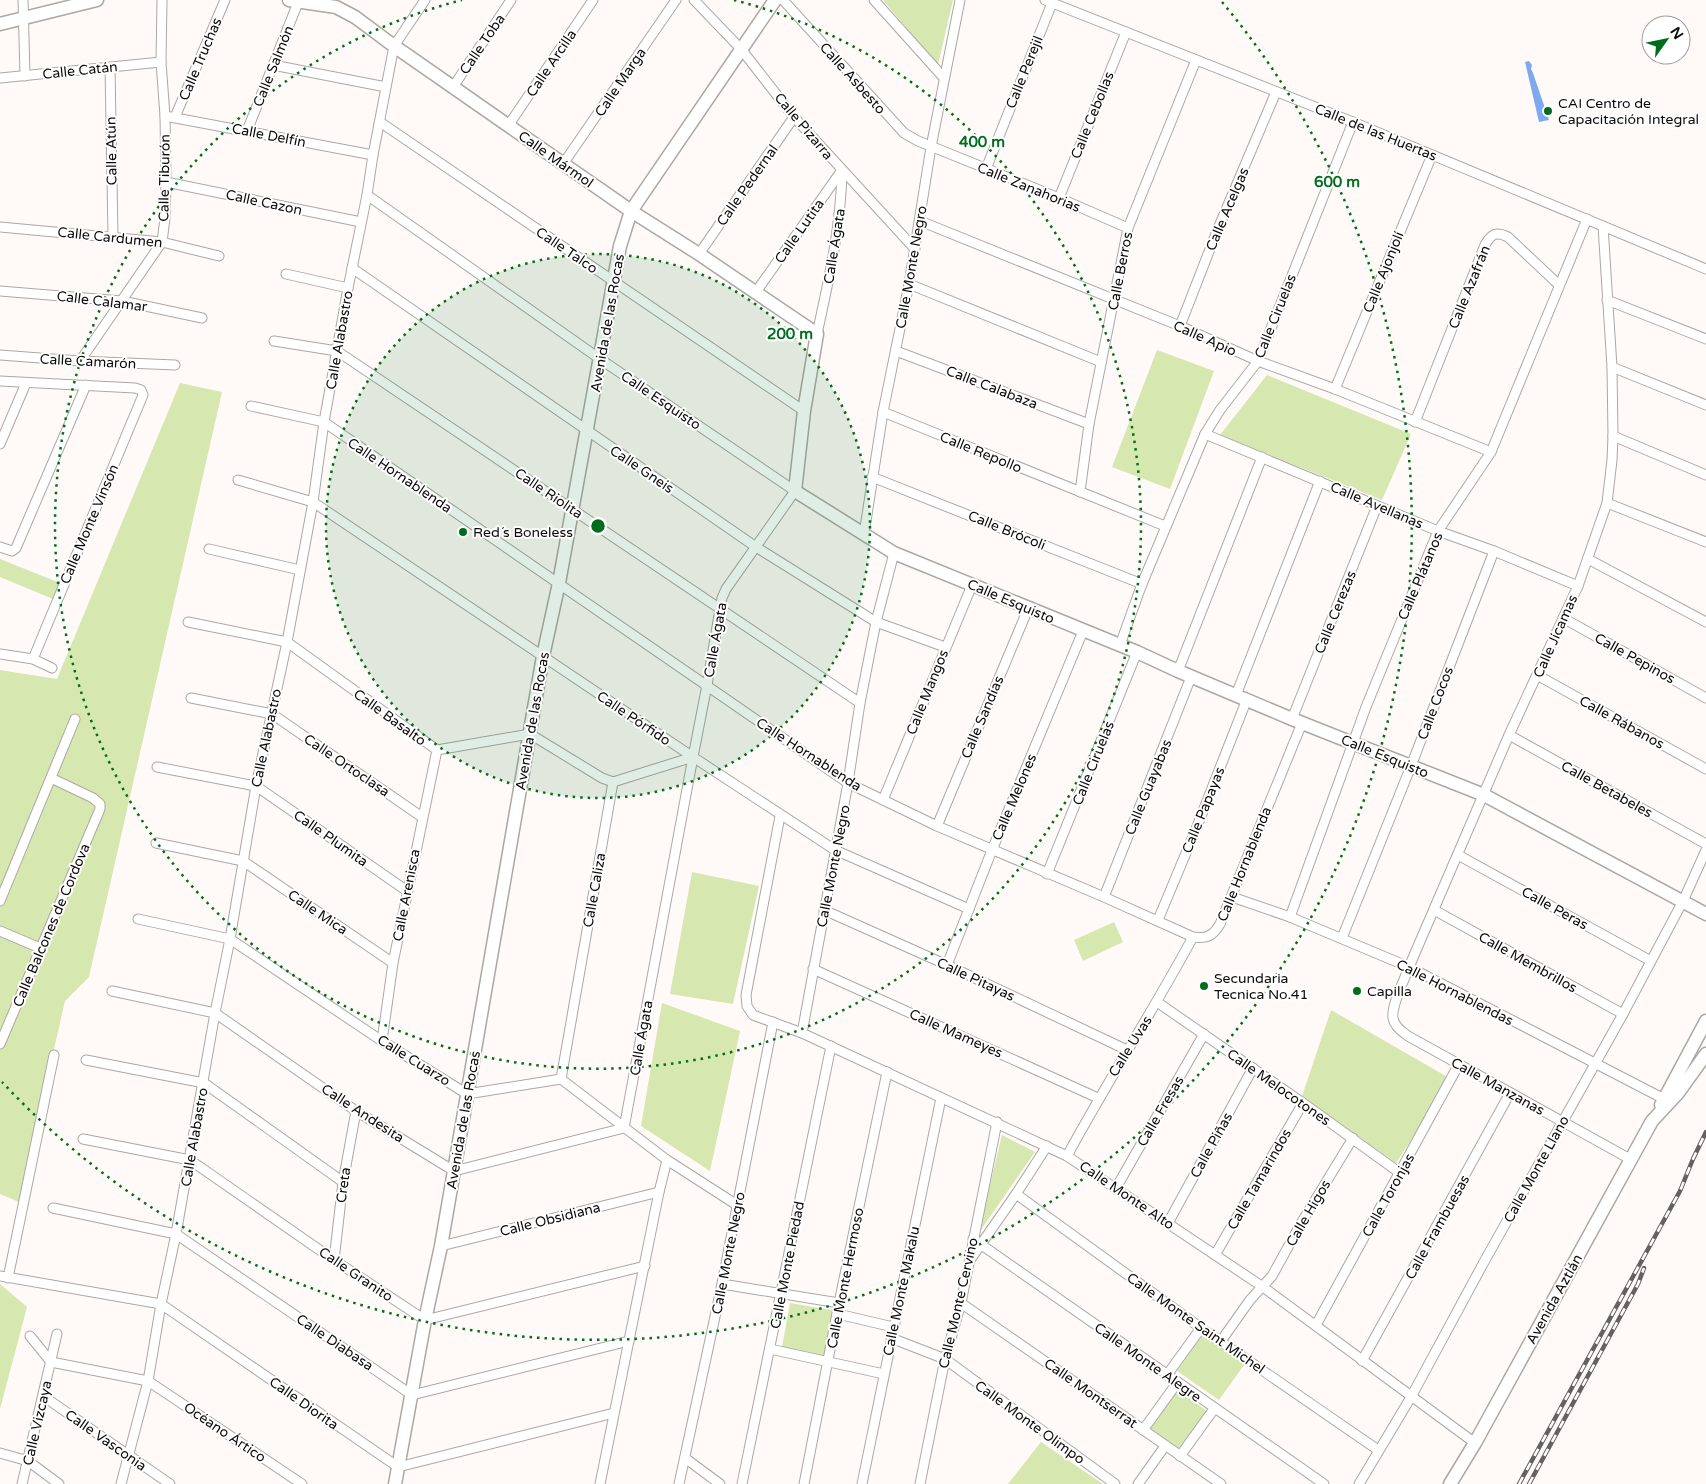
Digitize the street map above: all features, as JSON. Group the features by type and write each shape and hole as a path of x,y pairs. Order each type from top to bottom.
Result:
{"street":[{"path":"23,0 24,76"},
{"path":"0,24 97,0"},
{"name":"Calle Tiburón","path":"80,361 162,242 166,182 165,116 161,62 162,0"},
{"name":"Calle Truchas","path":"175,117 224,0"},
{"name":"Calle Mármol","path":"296,0 339,4 394,46 631,211 699,254 817,334"},
{"name":"Calle Salmón","path":"247,131 296,0"},
{"name":"Calle Alabastro","path":"121,1484 148,1381 176,1234 256,786 287,642 313,502 324,422 367,195 372,155 394,46 425,0"},
{"name":"Calle Toba","path":"453,87 511,0"},
{"name":"Calle Arcilla","path":"508,126 593,0"},
{"name":"Calle Marga","path":"564,164 676,0"},
{"name":"Calle Pizarra","path":"694,0 741,49 794,117 915,250"},
{"name":"Avenida de las Rocas","path":"395,1484 425,1320 442,1246 542,656 559,583 620,246 631,211 775,0"},
{"name":"Calle Asbesto","path":"783,0 904,133 931,147"},
{"path":"874,0 944,78"},
{"name":"Calle Monte Negro","path":"864,534 883,412 909,284 931,147 960,0"},
{"name":"Calle de las Huertas","path":"1048,1 1353,122 1706,269"},
{"name":"Calle Perejil","path":"986,169 1048,1"},
{"name":"Calle Cebollas","path":"1059,198 1126,32"},
{"name":"Calle Berros","path":"1080,492 1089,424 1128,228 1196,60"},
{"name":"Calle Catán","path":"0,78 161,62"},
{"path":"273,65 386,87"},
{"name":"Calle Atún","path":"110,67 113,236"},
{"name":"Calle Acelgas","path":"1180,326 1217,231 1276,92"},
{"name":"Calle Delfín","path":"165,116 372,155"},
{"name":"Calle Pedernal","path":"699,254 794,117"},
{"name":"Calle Talco","path":"380,122 804,411"},
{"name":"Calle Ciruelas","path":"1120,645 1165,526 1206,434 1220,410 1258,361 1353,122"},
{"name":"Calle Zanahorias","path":"931,147 1059,198 1128,228"},
{"name":"Calle Ajonjolí","path":"1335,389 1432,155"},
{"name":"Calle Lutita","path":"756,292 842,170"},
{"name":"Calle Ágata","path":"624,1128 708,686 720,610 726,589 795,491 804,411 817,334 833,261 841,203 842,170"},
{"name":"Calle Cazon","path":"166,182 361,222"},
{"name":"Calle Esquisto","path":"367,195 600,359 795,491 894,553 1137,652 1297,721 1484,795 1706,914"},
{"name":"Calle Plátanos","path":"1290,917 1366,707 1438,530 1491,452 1587,219"},
{"name":"Calle Apio","path":"920,221 1114,301 1180,326 1258,361 1335,389 1491,452"},
{"name":"Calle Jícamas","path":"1395,1023 1393,1018 1394,1005 1409,967 1509,735 1578,586 1607,503 1611,480 1613,436 1612,367 1603,226"},
{"name":"Calle Cardumen","path":"0,227 162,242 219,256"},
{"name":"Calle Azafrán","path":"1415,422 1485,245 1493,235 1501,233 1508,236 1559,285"},
{"name":"Calle Gneis","path":"352,268 756,547 876,622 945,647"},
{"path":"286,274 348,288"},
{"path":"909,284 1101,362"},
{"name":"Calle Calamar","path":"0,291 122,301 202,318"},
{"path":"1608,300 1706,340"},
{"path":"274,342 337,351"},
{"name":"Calle Riolita","path":"337,351 860,703"},
{"name":"Calle Calabaza","path":"896,351 1089,424"},
{"name":"Calle Camarón","path":"0,355 175,365"},
{"path":"1612,367 1706,405"},
{"path":"0,381 86,385 16,548 12,551 0,548"},
{"path":"0,444 26,383"},
{"name":"Calle Monte Vinsón","path":"33,659 143,395 141,390 136,388 86,385"},
{"path":"251,406 324,422"},
{"name":"Calle Repollo","path":"883,412 1080,492"},
{"name":"Calle Hornablenda","path":"324,422 848,783 937,826 1104,896 1193,937 1207,938 1212,935 1220,924 1232,897 1297,721"},
{"name":"Calle Avellanas","path":"1206,434 1377,506 1578,586"},
{"path":"1613,436 1706,475"},
{"path":"1178,671 1262,457"},
{"name":"Calle Brócoli","path":"872,477 1142,584"},
{"name":"Calle Pórfido","path":"238,480 313,502 780,816 835,850 969,909"},
{"name":"Calle Papayas","path":"1158,920 1320,481"},
{"path":"1080,492 1165,526"},
{"path":"1607,503 1706,542"},
{"name":"Calle Cerezas","path":"1297,721 1377,506"},
{"path":"208,549 300,570"},
{"name":"Calle Cocos","path":"1342,938 1494,551"},
{"name":"Calle Monte Negro","path":"802,1033 848,783 860,703 876,622 894,553"},
{"path":"1588,559 1706,622"},
{"name":"Calle Mangos","path":"882,800 972,585"},
{"name":"Calle Sandías","path":"937,826 1028,609"},
{"name":"Calle Pepinos","path":"1563,618 1706,698"},
{"path":"188,622 287,642"},
{"name":"Calle Melones","path":"947,965 1082,631"},
{"name":"Calle Basalto","path":"287,642 437,750 530,734"},
{"name":"Calle Ciruelas","path":"1048,874 1137,652"},
{"path":"0,654 33,659 52,668"},
{"name":"Calle Rábanos","path":"1537,675 1706,769"},
{"name":"Calle Guayabas","path":"1104,896 1192,677"},
{"path":"192,698 272,714"},
{"name":"Calle Ortoclasa","path":"272,714 422,817"},
{"path":"0,901 75,719"},
{"path":"530,734 602,778 613,782 693,757"},
{"name":"Calle Betabeles","path":"1509,735 1706,844"},
{"name":"Calle Arenisca","path":"382,1040 393,963 437,750"},
{"path":"156,767 256,786"},
{"name":"Calle Balcones de Cordova","path":"0,1044 99,813 100,804 93,798 51,778"},
{"name":"Calle Caliza","path":"561,1079 613,782"},
{"name":"Calle Plumita","path":"256,786 407,890"},
{"name":"Calle Monte Alto","path":"780,816 746,995 747,1006 753,1015 831,1046 1067,1156 1263,1287 1475,1443"},
{"path":"156,843 243,861"},
{"name":"Calle Monte Llano","path":"1359,1484 1411,1397 1623,1014 1683,901 1706,850"},
{"name":"Calle Peras","path":"1458,855 1651,961"},
{"name":"Calle Mica","path":"243,861 393,963"},
{"name":"Calle Hornablendas","path":"1232,897 1290,917 1409,967 1667,1101"},
{"name":"Calle Pitayas","path":"824,910 947,965 1126,1050"},
{"name":"Calle Membrillos","path":"1434,910 1623,1014"},
{"name":"Calle Cuarzo","path":"138,918 230,939 467,1094"},
{"path":"0,931 40,948"},
{"name":"Calle Uvas","path":"1067,1156 1098,1098 1157,1002 1193,937"},
{"name":"Calle Mameyes","path":"813,969 1098,1098"},
{"name":"Calle Andesita","path":"112,991 215,1013 356,1111 454,1171"},
{"name":"Calle Melocotones","path":"1157,1002 1353,1138 1400,1173"},
{"name":"Avenida Aztlán","path":"1667,1101 1706,1021"},
{"name":"Calle Monte Negro","path":"679,1484 722,1284 773,1022"},
{"name":"Calle Manzanas","path":"1395,1023 1408,1036 1630,1159"},
{"name":"Calle Fresas","path":"1116,1188 1204,1034"},
{"name":"Calle Monte Piedad","path":"742,1484 831,1046"},
{"name":"Avenida Aztlán","path":"1450,1484 1475,1443 1630,1159 1657,1114 1706,1054"},
{"path":"4,1277 54,1055"},
{"path":"86,1060 204,1083 343,1182"},
{"name":"Calle Toronjas","path":"1316,1325 1458,1064"},
{"name":"Calle Piñas","path":"1168,1223 1253,1068"},
{"name":"Calle Monte Hermoso","path":"804,1484 887,1072"},
{"path":"467,1094 561,1079 667,1160 737,1205"},
{"name":"Calle Frambuesas","path":"1362,1361 1510,1093"},
{"name":"Calle Monte Makalu","path":"862,1484 941,1098"},
{"name":"Calle Tamarindos","path":"1216,1255 1303,1103"},
{"name":"Creta","path":"334,1260 343,1182 356,1111"},
{"name":"Calle Monte Cervino","path":"920,1484 944,1359 961,1303 969,1262 977,1242 996,1122"},
{"path":"454,1171 624,1128"},
{"name":"Calle Higos","path":"1221,1341 1250,1300 1272,1276 1303,1220 1353,1138"},
{"name":"Calle Granito","path":"83,1139 190,1160 334,1260 425,1320"},
{"path":"977,1242 1016,1194 1047,1146"},
{"path":"600,1484 628,1341 667,1160"},
{"name":"Calle Obsidiana","path":"442,1246 659,1192"},
{"name":"Calle Monte Saint Michel","path":"1016,1194 1201,1328 1378,1450"},
{"name":"Calle Diabasa","path":"53,1208 176,1234 412,1395"},
{"name":"Calle Monte Alegre","path":"977,1242 1324,1484"},
{"path":"425,1320 645,1266"},
{"name":"Calle Diorita","path":"4,1277 162,1304 398,1468"},
{"path":"722,1284 839,1303"},
{"name":"Calle Montserrat","path":"961,1303 1220,1484"},
{"path":"838,1314 893,1327"},
{"path":"1167,1375 1201,1328"},
{"name":"Calle Vizcaya","path":"22,1484 56,1334"},
{"path":"30,1336 51,1362 148,1381"},
{"name":"Calle Monte Olimpo","path":"891,1338 944,1359 1115,1484"},
{"path":"412,1395 628,1341"},
{"path":"770,1349 884,1374"},
{"name":"Océano Ártico","path":"148,1381 302,1484"},
{"path":"1143,1430 1177,1383"},
{"name":"Calle Vasconia","path":"43,1396 170,1484"},
{"path":"1180,1456 1214,1409"},
{"path":"398,1468 614,1413"},
{"path":"1138,1484 1165,1446"},
{"path":"0,1453 28,1461 59,1484"},
{"path":"685,1458 720,1484"}],"green space":[{"path":"883,0 953,0 938,65"},
{"path":"1157,350 1214,371 1170,489 1112,467"},
{"path":"1267,375 1411,434 1382,500 1220,435"},
{"path":"180,383 222,392 89,977 65,1001 19,1202 0,1194 0,670 57,679"},
{"path":"0,559 60,583 53,599 0,577"},
{"path":"692,872 759,886 733,1004 670,994"},
{"path":"1114,922 1123,942 1083,961 1074,940"},
{"path":"662,1003 740,1031 710,1171 641,1126"},
{"path":"1331,1010 1451,1079 1396,1163 1302,1096"},
{"path":"1002,1135 1035,1152 978,1234"},
{"path":"0,1284 27,1307 0,1409"},
{"path":"790,1303 836,1311 827,1357 782,1347"},
{"path":"1203,1334 1244,1365 1219,1400 1177,1371"},
{"path":"1177,1389 1207,1411 1178,1449 1149,1427"},
{"path":"1041,1442 1103,1484 1008,1484"}],"water":[{"path":"1529,61 1532,65 1531,69 1549,120 1539,122 1525,62"}],"railway":[{"path":"1519,1484 1680,1191 1706,1132"},
{"path":"1529,1484 1638,1284 1644,1268"}],"place":[{"name":"CAI Centro de Capacitación Integral","path":"1548,111"},
{"name":"Red´s Boneless","path":"463,532"},
{"name":"Secundaria Tecnica No.41","path":"1204,986"},
{"name":"Capilla","path":"1357,991"}]}
